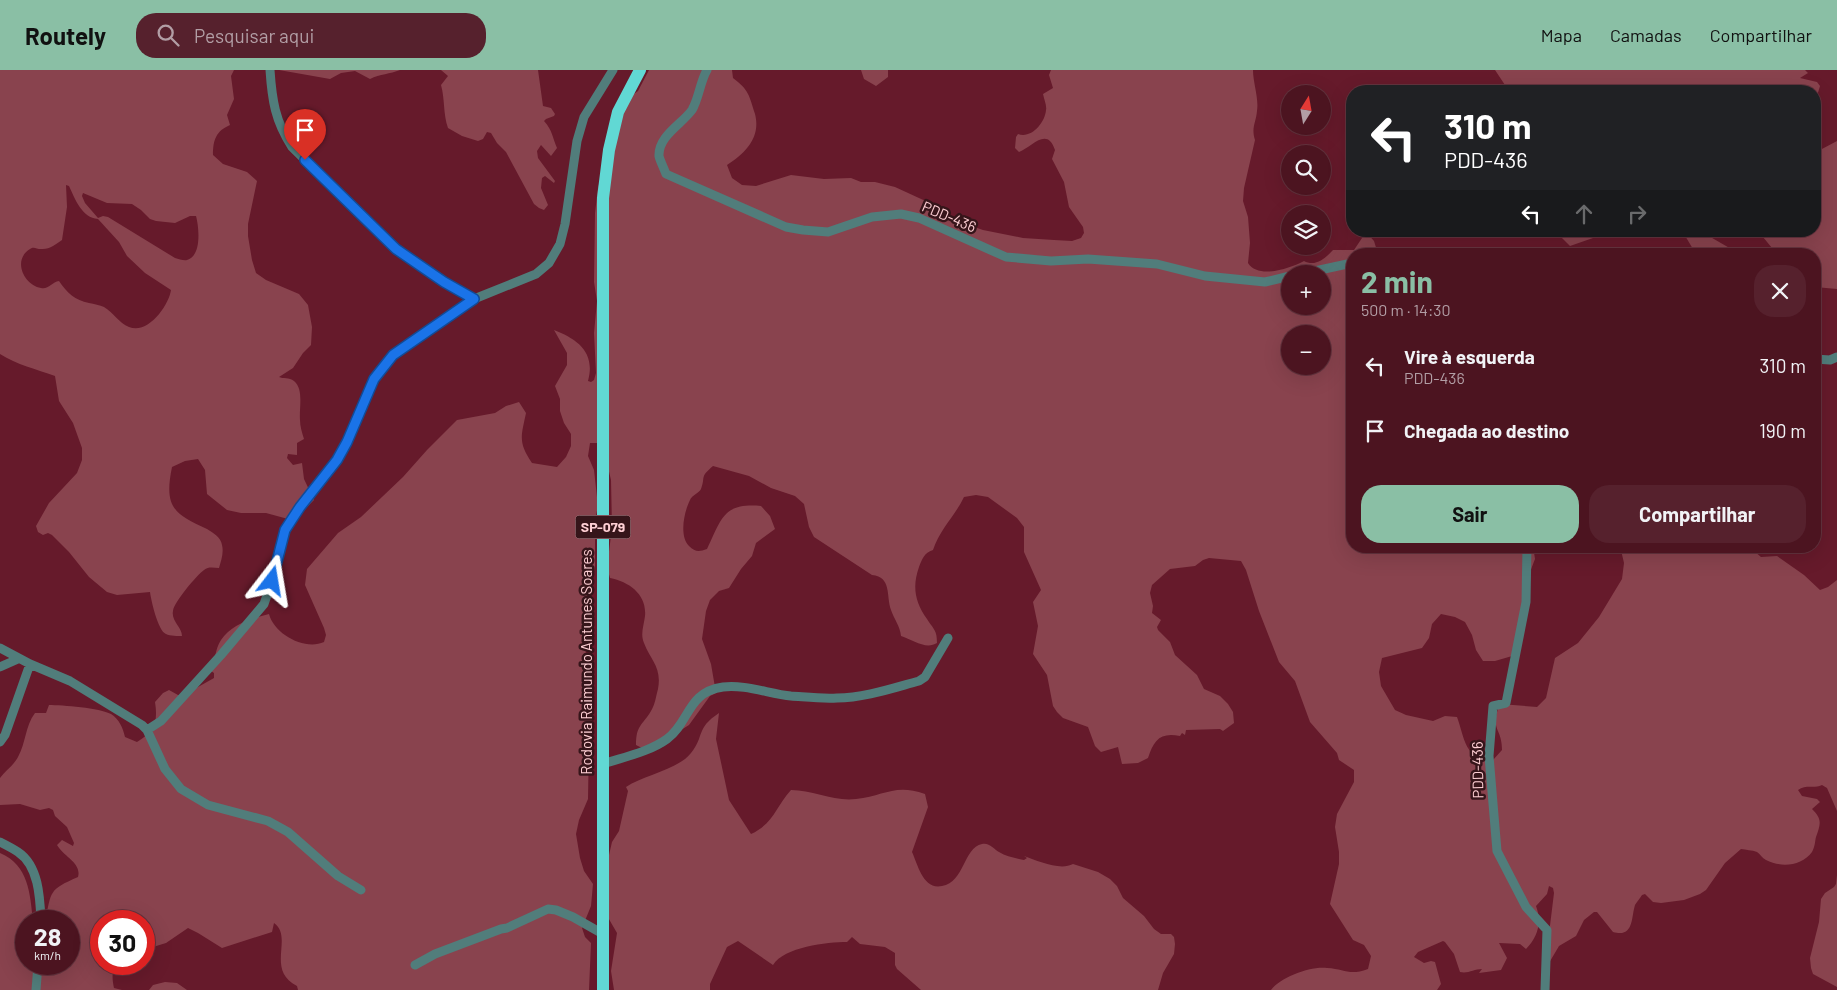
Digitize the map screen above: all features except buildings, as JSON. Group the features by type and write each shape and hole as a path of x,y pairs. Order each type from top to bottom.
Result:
{"highway":[{"name":"Rodovia Raimundo Antunes Soares","path":"603,990 603,198 609,150 618,112 640,70"}],"street":[{"path":"270,70 274,110 282,131 292,147 396,249 444,282 474,299"},
{"path":"147,730 161,721 221,656 264,604 285,530 300,507 337,460 347,442 374,379 393,355 474,299 536,274 549,263 560,244 566,224 577,141 584,117 613,70"},
{"name":"PDD-436","path":"707,70 702,78 693,108 665,136 659,155 666,174 786,227 828,232 872,217 901,214 919,218 1006,257 1051,261 1088,259 1157,264 1205,276 1265,282 1281,278"},
{"path":"1331,268 1346,264"},
{"path":"1821,359 1830,360 1837,357"},
{"name":"PDD-436","path":"1527,553 1526,602 1506,703 1493,706 1489,756 1497,850 1526,907 1547,930 1545,990"},
{"path":"603,764 665,741 674,734 696,699 709,690 724,686 789,696 838,698 874,693 919,681 925,677 948,638"},
{"path":"0,648 18,659 70,681 142,725 147,730 165,769 181,789 208,805 268,821 288,832 338,876 360,890"},
{"path":"0,667 18,659"},
{"path":"0,742 5,735 30,664"},
{"path":"0,842 19,853 31,867 38,886 40,910"},
{"path":"416,965 435,954 507,928 548,909 563,912 602,934"},
{"path":"36,990 37,975"}],"shaded area":[{"path":"0,70 234,70 231,76 234,99 227,115 230,125 218,133 213,155 223,164 247,172 257,181 248,224 248,236 256,273 266,280 299,294 308,305 312,327 311,345 293,368 279,377 294,381 299,389 300,422 304,439 297,443 297,455 288,454 287,458 293,465 302,463 304,479 314,500 302,512 288,519 266,513 241,513 227,510 207,494 205,470 198,459 185,461 172,467 169,491 174,507 186,518 216,536 223,548 219,568 204,570 186,589 174,607 173,615 182,636 163,632 155,615 150,592 117,595 107,592 89,577 69,552 52,535 48,533 43,535 38,532 36,526 49,503 77,473 82,460 82,448 73,423 59,401 55,376 20,364 0,354","holes":["66,185 69,186 83,212 92,218 98,219 119,242 127,256 145,273 171,290 162,310 150,323 143,327 129,327 104,307 75,298 59,281 43,288 35,286 25,277 21,265 25,254 33,248 50,248 62,240 67,207","83,193 107,203 132,204 150,219 156,221 175,223 190,216 196,216 198,241 195,253 187,260 175,258 108,217 98,218 85,203 82,196"]},
{"path":"279,70 400,70 370,79 355,71 341,73 330,79"},
{"path":"441,70 538,70 543,106 551,108 555,114 544,121 551,131 557,148 551,156 541,145 537,151 538,158 555,181 554,183 545,176 542,178 541,188 548,205 544,210 534,204 506,152 491,133 487,132 483,139 478,141 462,136 448,128 441,85 448,76"},
{"path":"649,70 732,70 733,78 748,93 756,122 754,137 746,150 727,165 732,178 742,185 756,186 791,175 824,179 851,178 861,182 875,182 895,187 932,204 957,221 983,230 1023,238 1072,241 1081,238 1084,233 1083,227 1069,207 1064,182 1052,159 1055,150 1052,143 1048,139 1044,139 1019,152 1015,148 1018,134 1023,135 1032,132 1043,120 1046,104 1043,94 1053,88 1049,75 1051,70 1253,70 1257,96 1254,128 1255,140 1244,188 1243,201 1248,217 1250,243 1248,263 1259,271 1266,272 1281,269 1281,315 1331,315 1331,265 1295,265 1304,261 1316,263 1327,255 1331,255 1333,250 1346,250 1346,553 1534,553 1535,559 1530,572 1519,654 1495,661 1483,661 1476,650 1472,635 1465,622 1455,617 1441,614 1432,624 1429,638 1422,648 1382,658 1379,672 1381,686 1395,710 1406,715 1433,721 1445,716 1457,717 1464,740 1471,752 1483,759 1493,760 1502,750 1496,724 1500,704 1537,707 1546,698 1555,658 1578,643 1599,617 1622,579 1624,563 1622,553 1756,553 1761,557 1777,556 1804,575 1820,590 1837,580 1837,811 1827,788 1822,785 1804,787 1798,790 1802,796 1817,799 1820,802 1812,809 1820,822 1814,848 1808,857 1797,863 1785,865 1772,863 1757,852 1741,849 1725,863 1706,890 1700,894 1684,900 1661,903 1653,902 1645,894 1642,895 1635,905 1630,926 1625,932 1613,932 1597,912 1594,912 1584,920 1576,936 1559,946 1549,963 1546,958 1554,893 1553,888 1549,886 1547,894 1536,906 1539,918 1538,929 1526,949 1520,944 1499,943 1507,958 1501,970 1479,973 1482,969 1460,972 1454,954 1443,941 1418,952 1414,957 1424,963 1435,962 1441,984 1437,990 1271,990 1296,973 1312,969 1327,968 1356,972 1368,969 1371,956 1364,945 1353,940 1330,904 1339,864 1335,827 1337,814 1354,782 1354,770 1339,760 1337,753 1310,722 1295,681 1279,662 1259,611 1246,570 1241,561 1209,558 1195,566 1170,569 1152,585 1150,593 1153,606 1152,613 1161,620 1157,627 1158,630 1170,642 1175,655 1197,675 1204,689 1220,696 1228,704 1233,712 1234,723 1223,731 1220,729 1186,730 1185,735 1182,733 1180,736 1163,736 1155,742 1148,758 1138,763 1122,764 1118,747 1101,752 1095,746 1088,727 1063,718 1053,706 1047,675 1033,654 1038,626 1033,602 1041,590 1024,552 1024,527 1017,518 988,497 976,495 964,497 933,550 924,557 917,574 915,588 917,600 923,613 935,630 937,639 937,643 933,645 924,645 901,636 891,610 887,588 883,579 872,575 814,537 809,527 804,504 795,496 771,488 749,476 713,466 704,475 701,489 691,498 686,511 683,530 689,546 697,551 707,549 725,515 739,507 761,506 770,516 775,529 756,543 752,556 729,588 719,591 710,600 706,611 702,639 711,664 716,693 710,696 689,725 648,751 636,745 636,738 638,729 654,706 658,689 658,675 643,640 645,609 643,602 636,591 630,586 610,578 607,567 612,528 611,480 602,443 590,443 588,456 594,470 598,506 595,520 595,567 589,594 589,629 586,643 585,678 592,715 592,726 589,740 588,799 579,820 576,834 584,871 593,884 591,906 582,928 585,937 591,943 589,990 298,990 297,986 288,979 283,971 281,963 282,936 274,923 272,932 222,948 188,928 166,943 155,946 155,910 90,910 90,975 113,975 114,988 122,990 0,990 0,853 10,858 17,865 26,881 31,901 32,910 15,910 15,975 80,975 80,910 47,910 51,897 56,889 78,877 75,864 57,845 62,840 73,846 74,843 67,827 55,816 53,810 49,808 40,810 20,804 0,805 0,778 18,757 29,723 35,713 46,713 49,705 81,707 106,712 114,716 118,721 125,737 137,742 148,734 154,725 156,715 155,702 163,693 169,690 182,696 214,678 214,673 211,671 216,651 225,635 236,626 269,614 277,628 291,639 308,644 324,642 326,635 324,628 305,585 307,569 338,533 361,517 403,477 457,420 495,413 506,406 519,402 526,413 522,434 524,450 532,463 557,467 566,457 571,446 571,434 564,423 560,411 560,399 555,386 567,365 567,353 554,330 577,342 583,348 589,362 588,381 594,380 596,373 594,333 597,301 594,282 595,213 598,188 614,128 628,98 638,91"},
{"path":"861,70 888,70 888,77 876,86 864,79"},
{"path":"1495,70 1805,70 1808,73 1800,78 1817,82 1819,85 1505,85"},
{"path":"1837,141 1837,289 1821,288 1821,248 1772,248 1763,237 1821,237 1821,149"},
{"path":"1363,237 1370,237 1376,248 1355,248"},
{"path":"1562,237 1594,237 1570,246"},
{"path":"1686,237 1710,237 1730,248 1692,248"},
{"path":"719,713 716,739 729,800 751,834 759,830 770,820 791,790 840,799 856,799 897,790 915,791 925,794 928,807 912,852 919,870 930,884 942,886 950,883 960,872 971,852 982,844 989,845 1002,854 1011,857 1024,860 1027,858 1024,856 1055,866 1073,864 1098,872 1117,886 1123,898 1144,916 1154,929 1161,934 1171,934 1174,937 1174,954 1163,973 1158,990 921,990 897,969 895,953 885,947 860,944 852,937 847,942 829,943 796,950 786,954 773,965 738,941 727,947 710,984 710,990 614,990 611,971 617,933 606,914 603,881 612,842 619,831 628,791 626,787 686,759 698,742 703,728"},
{"path":"1837,875 1837,987 1813,974 1810,958 1819,922 1821,899 1836,884"},
{"path":"165,982 177,983 187,990 149,990 153,985"}],"route":[{"path":"272,581 285,530 300,507 337,460 347,442 374,379 393,355 474,299 444,282 396,249 305,160"}]}
